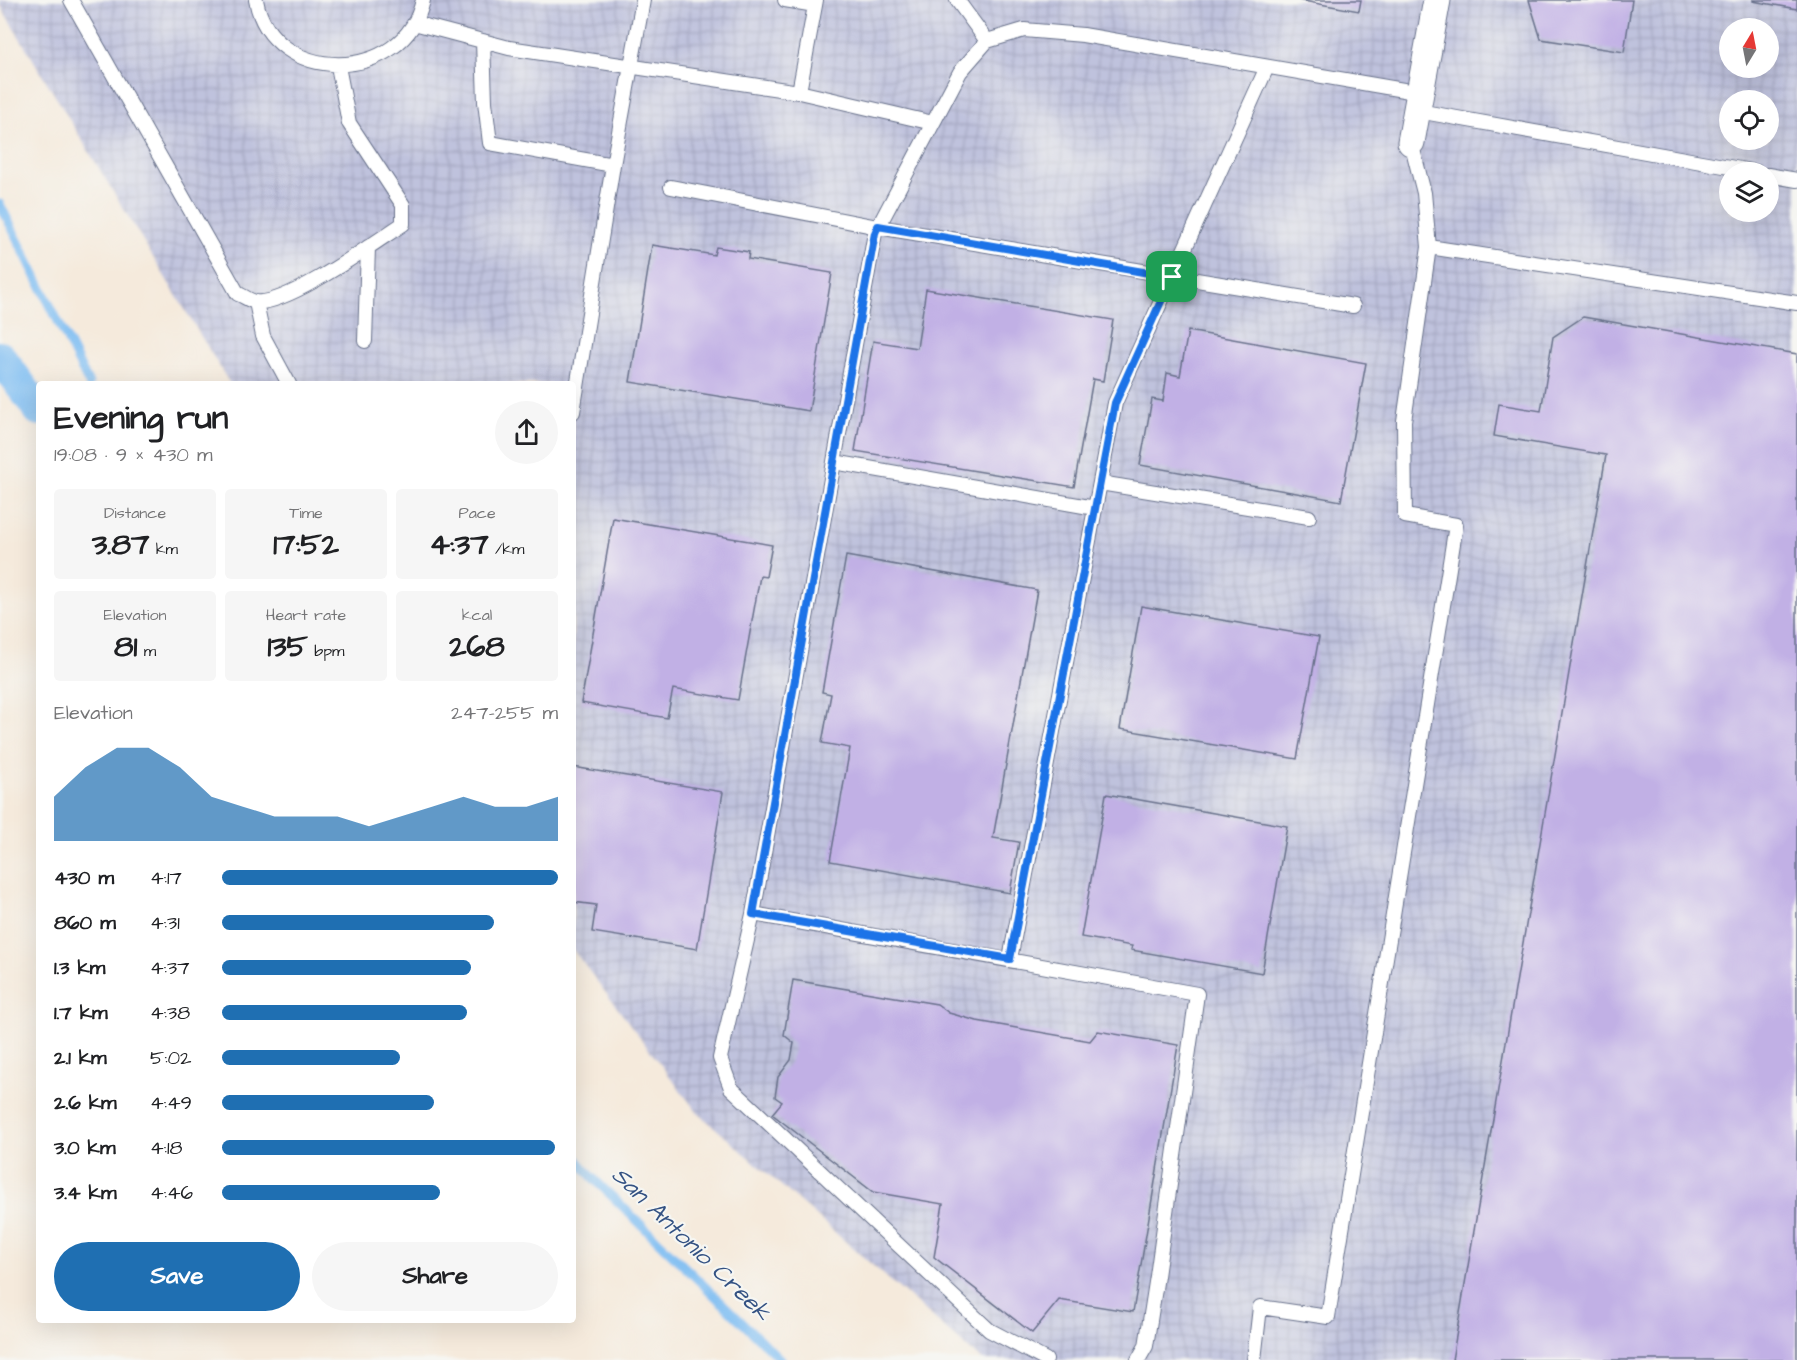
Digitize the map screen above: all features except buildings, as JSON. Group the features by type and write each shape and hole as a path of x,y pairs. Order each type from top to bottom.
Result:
{"street":[{"path":"1411,142 1437,0"}],"lane":[{"path":"71,0 238,294 256,302 281,297 335,268 403,224 403,205 349,123 338,66"},
{"path":"256,0 258,10 276,40 305,59 338,66 372,60 401,41 420,13 423,0"},
{"path":"576,393 613,165 643,0"},
{"path":"785,0 815,3 799,92"},
{"path":"957,0 987,41"},
{"path":"414,23 509,48 799,92 933,123"},
{"path":"1046,1360 989,1330 731,1088 720,1058 753,914 875,233 960,72 987,41 1024,30 1083,35 1267,67 1419,102 1719,164"},
{"path":"483,41 485,102 490,143 613,165"},
{"path":"1010,959 1115,403 1267,67"},
{"path":"1254,1360 1260,1307 1328,1317 1456,525 1405,516 1404,421 1429,247 1424,193 1411,142"},
{"path":"1779,177 1797,180"},
{"path":"671,187 878,226 1353,306"},
{"path":"365,341 368,247"},
{"path":"1429,247 1797,303"},
{"path":"256,302 264,336 287,381"},
{"path":"834,462 1095,508"},
{"path":"1100,483 1310,517"},
{"path":"753,914 1197,994 1146,1347 1138,1360"}],"shaded area":[{"path":"0,0 1797,0 1797,1360 983,1360 972,1352 697,1112 576,954 576,381 228,381 0,5"}],"waterway":[{"name":"San Antonio Creek","path":"0,204 88,381"},
{"path":"0,357 36,406"},
{"name":"San Antonio Creek","path":"576,1158 592,1177 781,1360"}],"route":[{"path":"878,226 1172,277 1115,403 1010,959 753,914 878,226"}]}
